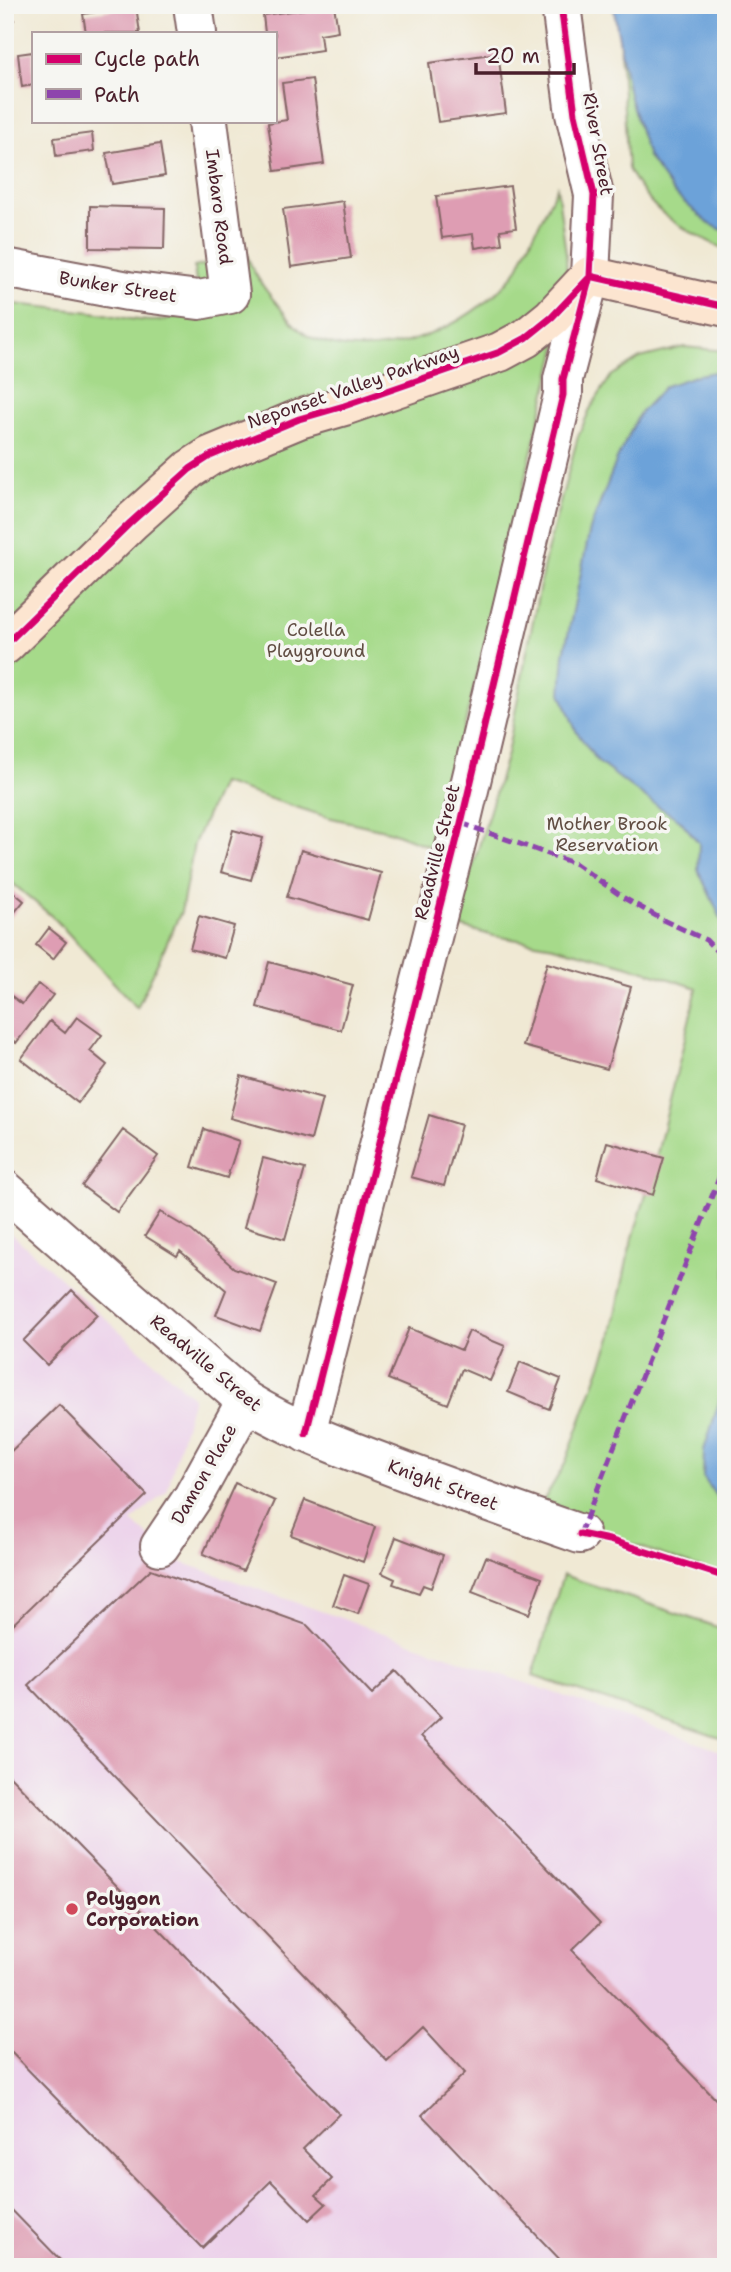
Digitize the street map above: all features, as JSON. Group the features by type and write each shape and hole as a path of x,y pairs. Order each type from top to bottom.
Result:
{"main road":[{"path":"590,276 726,307"},
{"name":"Neponset Valley Parkway","path":"5,645 190,469 211,456 299,419 500,352 526,338 552,317 590,276"}],"street":[{"path":"193,5 197,32"},
{"name":"River Street","path":"561,5 575,114 594,195 590,276"},
{"name":"Imbaro Road","path":"208,122 230,294"},
{"name":"Bunker Street","path":"5,268 128,291 199,300 230,294"},
{"name":"Readville Street","path":"5,1190 246,1401 277,1420 306,1433 461,823 563,394 563,379 590,276"},
{"name":"Damon Place","path":"160,1546 192,1497 246,1401"},
{"name":"Knight Street","path":"306,1433 580,1534"}],"shaded area":[{"path":"5,1228 193,1397 167,1491 132,1521 175,1560 726,1753 726,2267 5,2267"}],"green space":[{"path":"617,5 726,5 726,250 681,227 658,209 647,198 628,169"},
{"name":"Colella Playground","path":"557,187 566,253 568,303 459,748 430,847 389,831 327,817 221,783 194,844 181,912 137,1008 55,919 5,877 5,303 92,312 137,320 167,320 180,314 190,304 196,288 194,267 247,255 269,294 295,325 311,338 343,347 396,345 448,326 493,296 518,268"},
{"name":"Mother Brook Reservation","path":"684,347 726,351 726,1577 623,1541 540,1506 565,1464 611,1338 629,1251 652,1175 697,988 554,946 494,936 455,925 507,754 545,559 578,436 590,409 611,376 640,358"},
{"path":"563,1575 726,1630 726,1740 533,1676"}],"water":[{"path":"613,5 726,5 726,232 708,223 674,193 648,157 629,95"},
{"path":"726,370 726,929 698,870 699,843 680,820 598,762 576,731 561,693 564,654 590,529 617,459 639,414 665,386 698,375"},
{"path":"726,1380 726,1511 703,1477 704,1450"}],"building":[{"path":"5,5 13,5 14,20 5,21"},
{"path":"334,5 338,31 320,34 322,50 276,57 276,32 265,32 263,15"},
{"path":"136,6 140,32 86,32 83,14"},
{"path":"32,52 32,85 22,87 18,54"},
{"path":"498,53 506,113 438,122 429,63"},
{"path":"5,77 11,119 5,120"},
{"path":"312,79 324,164 275,171 268,123 287,120 282,83"},
{"path":"92,133 94,151 56,156 54,138"},
{"path":"160,144 165,176 112,184 106,153"},
{"path":"510,186 516,228 500,230 502,244 475,248 473,234 442,238 436,196"},
{"path":"343,201 351,258 291,267 283,209"},
{"path":"90,206 165,208 164,249 90,248"},
{"path":"233,830 263,838 251,880 221,872"},
{"path":"301,850 381,873 368,920 287,897"},
{"path":"5,885 24,901 5,924"},
{"path":"199,916 234,926 225,958 190,949"},
{"path":"49,928 66,942 53,959 36,945"},
{"path":"269,962 353,985 341,1030 257,1007"},
{"path":"547,963 631,987 607,1069 523,1046"},
{"path":"38,984 53,995 16,1043 5,1034 5,991 22,1004"},
{"path":"77,1017 102,1035 90,1051 107,1065 78,1103 21,1059 50,1021 65,1033"},
{"path":"241,1076 322,1099 311,1140 230,1118"},
{"path":"429,1115 461,1125 444,1186 411,1177"},
{"path":"204,1129 239,1141 227,1178 192,1167"},
{"path":"123,1130 158,1156 117,1212 82,1186"},
{"path":"607,1142 664,1158 653,1195 597,1178"},
{"path":"263,1158 305,1169 285,1239 244,1227"},
{"path":"160,1212 192,1231 234,1268 277,1284 260,1331 216,1315 226,1290 180,1251 177,1256 145,1236"},
{"path":"72,1290 97,1315 47,1365 23,1341"},
{"path":"409,1328 461,1350 469,1331 505,1346 490,1381 462,1369 448,1404 388,1379"},
{"path":"520,1362 561,1379 549,1409 508,1392"},
{"path":"59,1405 147,1495 5,1632 5,1457"},
{"path":"235,1483 275,1501 243,1571 203,1554"},
{"path":"305,1500 375,1527 363,1562 291,1535"},
{"path":"396,1537 443,1555 431,1588 423,1585 419,1593 393,1584 395,1579 382,1573"},
{"path":"486,1557 542,1578 529,1614 472,1592"},
{"path":"151,1569 307,1625 372,1694 397,1671 441,1717 421,1736 600,1923 572,1950 726,2110 726,2267 567,2267 422,2115 465,2073 423,2027 387,2061 28,1685"},
{"path":"344,1575 369,1584 358,1614 333,1605"},
{"name":"Polygon Corporation","path":"5,1771 339,2114 303,2149 332,2179 316,2195 326,2204 309,2220 271,2181 202,2248 5,2046"},
{"path":"5,2203 67,2267 5,2267"}],"marked path":[{"path":"461,823 576,864 624,898 706,940 726,961"},
{"path":"580,1534 726,1160"}],"cycle path":[{"path":"306,1433 461,823 563,395 563,379 590,276 594,195 575,114 561,5"},
{"path":"590,276 726,307"},
{"path":"5,645 130,523 190,469 210,456 299,419 500,352 526,338 552,317 588,279"},
{"path":"580,1534 609,1540 726,1577"}],"place":[{"name":"Polygon Corporation","path":"72,1909"}]}
